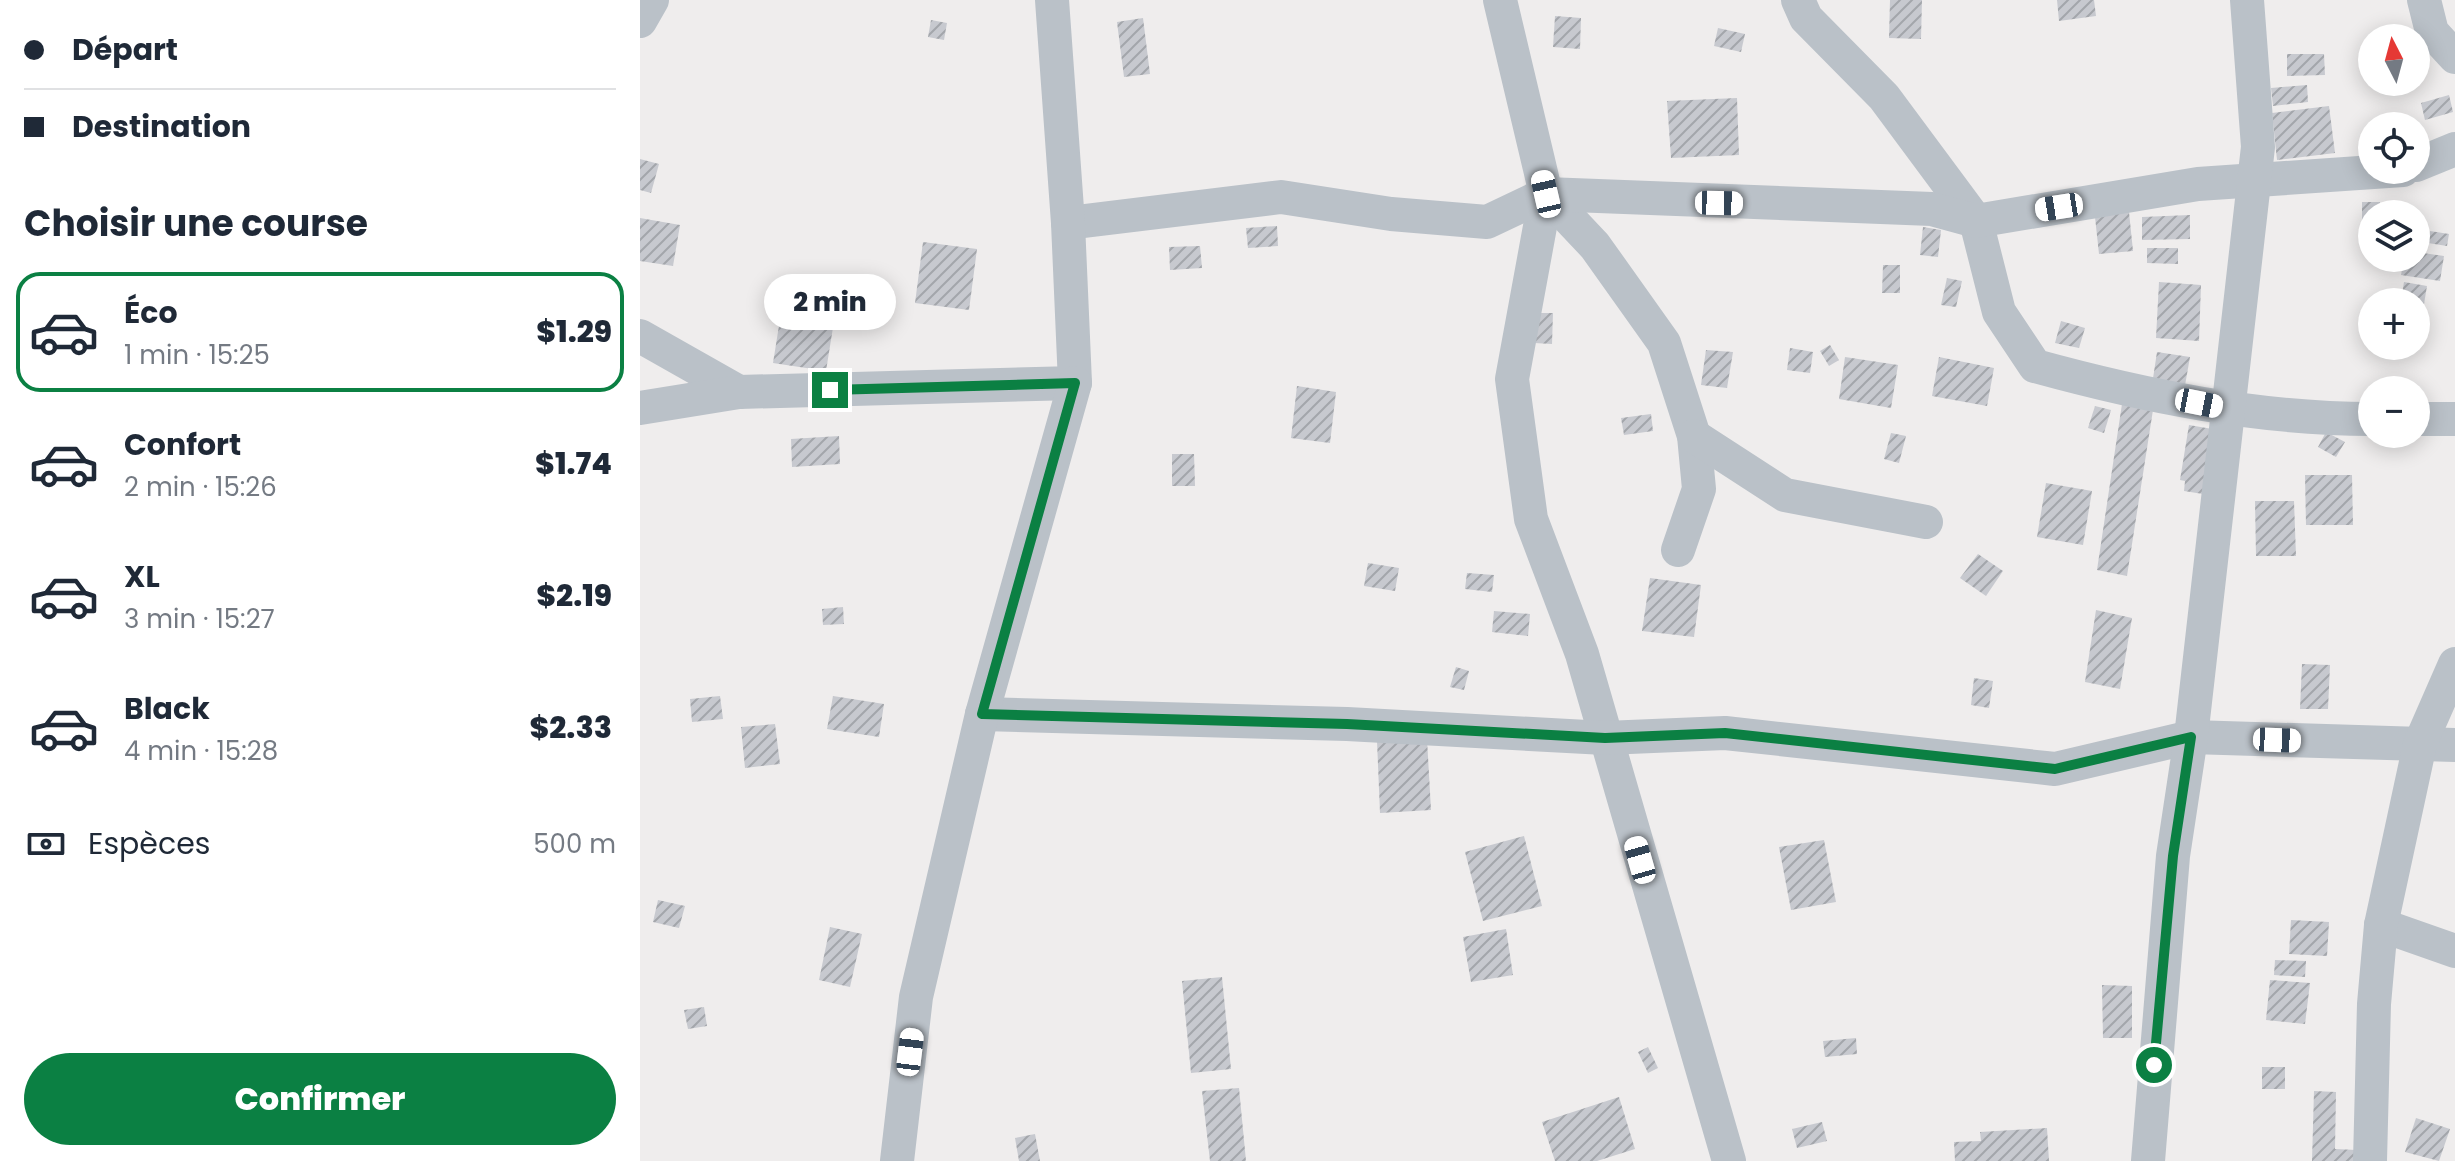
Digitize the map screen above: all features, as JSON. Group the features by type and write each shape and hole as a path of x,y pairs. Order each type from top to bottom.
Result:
{"street":[{"path":"640,21 652,0"},
{"path":"897,1161 916,997 982,714 1075,383 1068,223 1052,0"},
{"path":"1500,0 1546,194 1512,379 1531,519 1582,654 1729,1161"},
{"path":"1798,0 1806,18 1884,97 1976,221 1999,312 2035,366 2107,386 2230,409 2358,418"},
{"path":"2148,1161 2173,856 2191,737 2258,147 2247,0"},
{"path":"2424,0 2432,32 2455,57"},
{"path":"2430,159 2455,149"},
{"path":"1068,223 1281,197 1391,214 1487,222 1546,194 1932,209 1976,221 2198,184 2358,172"},
{"path":"1546,194 1595,246 1664,343 1694,436 1699,489 1678,550"},
{"path":"640,336 739,392"},
{"path":"640,408 739,392 1075,383"},
{"path":"2430,419 2455,419"},
{"path":"1694,436 1785,495 1926,522"},
{"path":"2370,1161 2374,1004 2381,925 2420,744 2455,664"},
{"path":"982,714 1347,724 1605,738 1725,733 2055,769 2191,737 2455,745"},
{"path":"2381,925 2455,951"}],"building":[{"path":"1890,0 1922,0 1921,39 1889,38"},
{"path":"2057,0 2094,0 2096,16 2059,21"},
{"path":"1555,16 1581,18 1580,49 1553,47"},
{"path":"1143,18 1150,74 1124,77 1117,22"},
{"path":"931,20 947,23 944,40 928,37"},
{"path":"1718,28 1745,34 1741,52 1714,46"},
{"path":"2287,54 2324,54 2325,75 2287,76"},
{"path":"2307,85 2308,102 2273,106 2271,88"},
{"path":"2449,95 2453,112 2430,119 2430,112 2423,112 2421,103"},
{"path":"1737,98 1739,155 1671,158 1667,101"},
{"path":"2329,106 2335,153 2277,160 2272,113"},
{"path":"640,159 659,164 651,193 640,190"},
{"path":"2129,212 2133,251 2099,254 2095,217"},
{"path":"2190,215 2190,239 2142,240 2142,217"},
{"path":"640,218 680,225 673,266 640,261"},
{"path":"1277,226 1278,246 1248,248 1246,228"},
{"path":"1923,227 1941,230 1938,257 1920,255"},
{"path":"2430,231 2449,234 2447,246 2430,243"},
{"path":"923,242 977,249 969,310 915,303"},
{"path":"1200,246 1202,268 1170,270 1169,247"},
{"path":"2147,248 2178,248 2178,264 2147,263"},
{"path":"2430,254 2444,256 2440,281 2401,275 2402,272 2430,272"},
{"path":"1883,265 1900,265 1900,293 1882,293"},
{"path":"1947,278 1962,281 1956,307 1941,305"},
{"path":"786,282 839,290 826,371 773,363"},
{"path":"2159,282 2201,285 2199,341 2156,338"},
{"path":"2404,282 2427,286 2427,288 2403,288"},
{"path":"1535,313 1553,313 1552,344 1534,343"},
{"path":"2061,321 2085,328 2079,348 2055,343"},
{"path":"1830,345 1839,360 1829,366 1820,351"},
{"path":"1790,348 1813,352 1810,373 1787,370"},
{"path":"1706,350 1733,352 1727,388 1701,385"},
{"path":"2157,352 2190,357 2184,391 2152,385"},
{"path":"1845,357 1898,365 1891,408 1839,399"},
{"path":"1939,357 1994,368 1987,406 1932,396"},
{"path":"1297,386 1336,392 1330,443 1291,438"},
{"path":"2122,404 2153,410 2127,576 2097,570"},
{"path":"2095,406 2111,410 2104,433 2088,428"},
{"path":"1651,414 1653,431 1624,435 1621,418"},
{"path":"2189,425 2218,430 2203,494 2184,491 2185,481 2180,480"},
{"path":"2326,432 2345,442 2336,457 2318,447"},
{"path":"1891,433 1906,436 1899,463 1884,459"},
{"path":"839,436 840,464 792,467 791,439"},
{"path":"1172,454 1194,454 1195,486 1172,486"},
{"path":"2305,475 2352,475 2353,525 2306,525"},
{"path":"2046,483 2092,491 2083,545 2037,537"},
{"path":"2255,501 2294,501 2296,556 2256,556"},
{"path":"1978,554 2003,571 1986,596 1960,578"},
{"path":"1368,563 1399,568 1395,591 1364,586"},
{"path":"1467,573 1494,575 1492,592 1465,589"},
{"path":"1650,578 1701,585 1694,637 1642,631"},
{"path":"843,607 844,624 823,625 822,609"},
{"path":"2096,610 2132,618 2120,689 2085,682"},
{"path":"1494,611 1530,614 1528,636 1492,632"},
{"path":"2302,664 2330,665 2328,709 2300,709"},
{"path":"1456,667 1469,671 1464,690 1450,687"},
{"path":"1974,678 1993,681 1989,708 1971,705"},
{"path":"720,696 723,719 692,722 690,699"},
{"path":"833,696 884,704 879,737 827,729"},
{"path":"775,724 780,764 745,768 741,727"},
{"path":"1427,739 1431,810 1380,813 1377,741"},
{"path":"1524,836 1542,906 1483,921 1465,852"},
{"path":"1824,840 1836,902 1791,910 1779,847"},
{"path":"658,900 685,906 679,928 653,922"},
{"path":"2291,920 2329,922 2327,956 2289,954"},
{"path":"830,927 862,934 850,987 819,980"},
{"path":"1506,929 1513,975 1471,982 1463,937"},
{"path":"2275,960 2306,961 2305,977 2274,975"},
{"path":"1222,977 1231,1069 1191,1073 1182,981"},
{"path":"2270,980 2310,983 2305,1024 2266,1020"},
{"path":"2102,985 2132,986 2132,1038 2103,1038"},
{"path":"704,1007 707,1026 688,1029 684,1010"},
{"path":"1856,1038 1857,1054 1825,1057 1823,1041"},
{"path":"1648,1047 1658,1068 1648,1073 1638,1052"},
{"path":"2262,1067 2285,1067 2285,1089 2262,1089"},
{"path":"1239,1088 1246,1161 1210,1161 1202,1091"},
{"path":"2314,1091 2336,1092 2335,1149 2357,1150 2357,1161 2312,1161"},
{"path":"1619,1097 1635,1149 1597,1161 1555,1161 1542,1122"},
{"path":"2416,1118 2450,1129 2439,1161 2405,1152"},
{"path":"1822,1122 1827,1141 1797,1148 1792,1129"},
{"path":"2047,1128 2049,1161 1955,1161 1954,1142 1981,1141 1980,1132"},
{"path":"1035,1134 1040,1161 1019,1161 1015,1138"}],"route":[{"path":"830,390 1075,383 982,714 1347,724 1605,738 1725,733 2055,769 2191,737 2173,856 2154,1065"}]}
